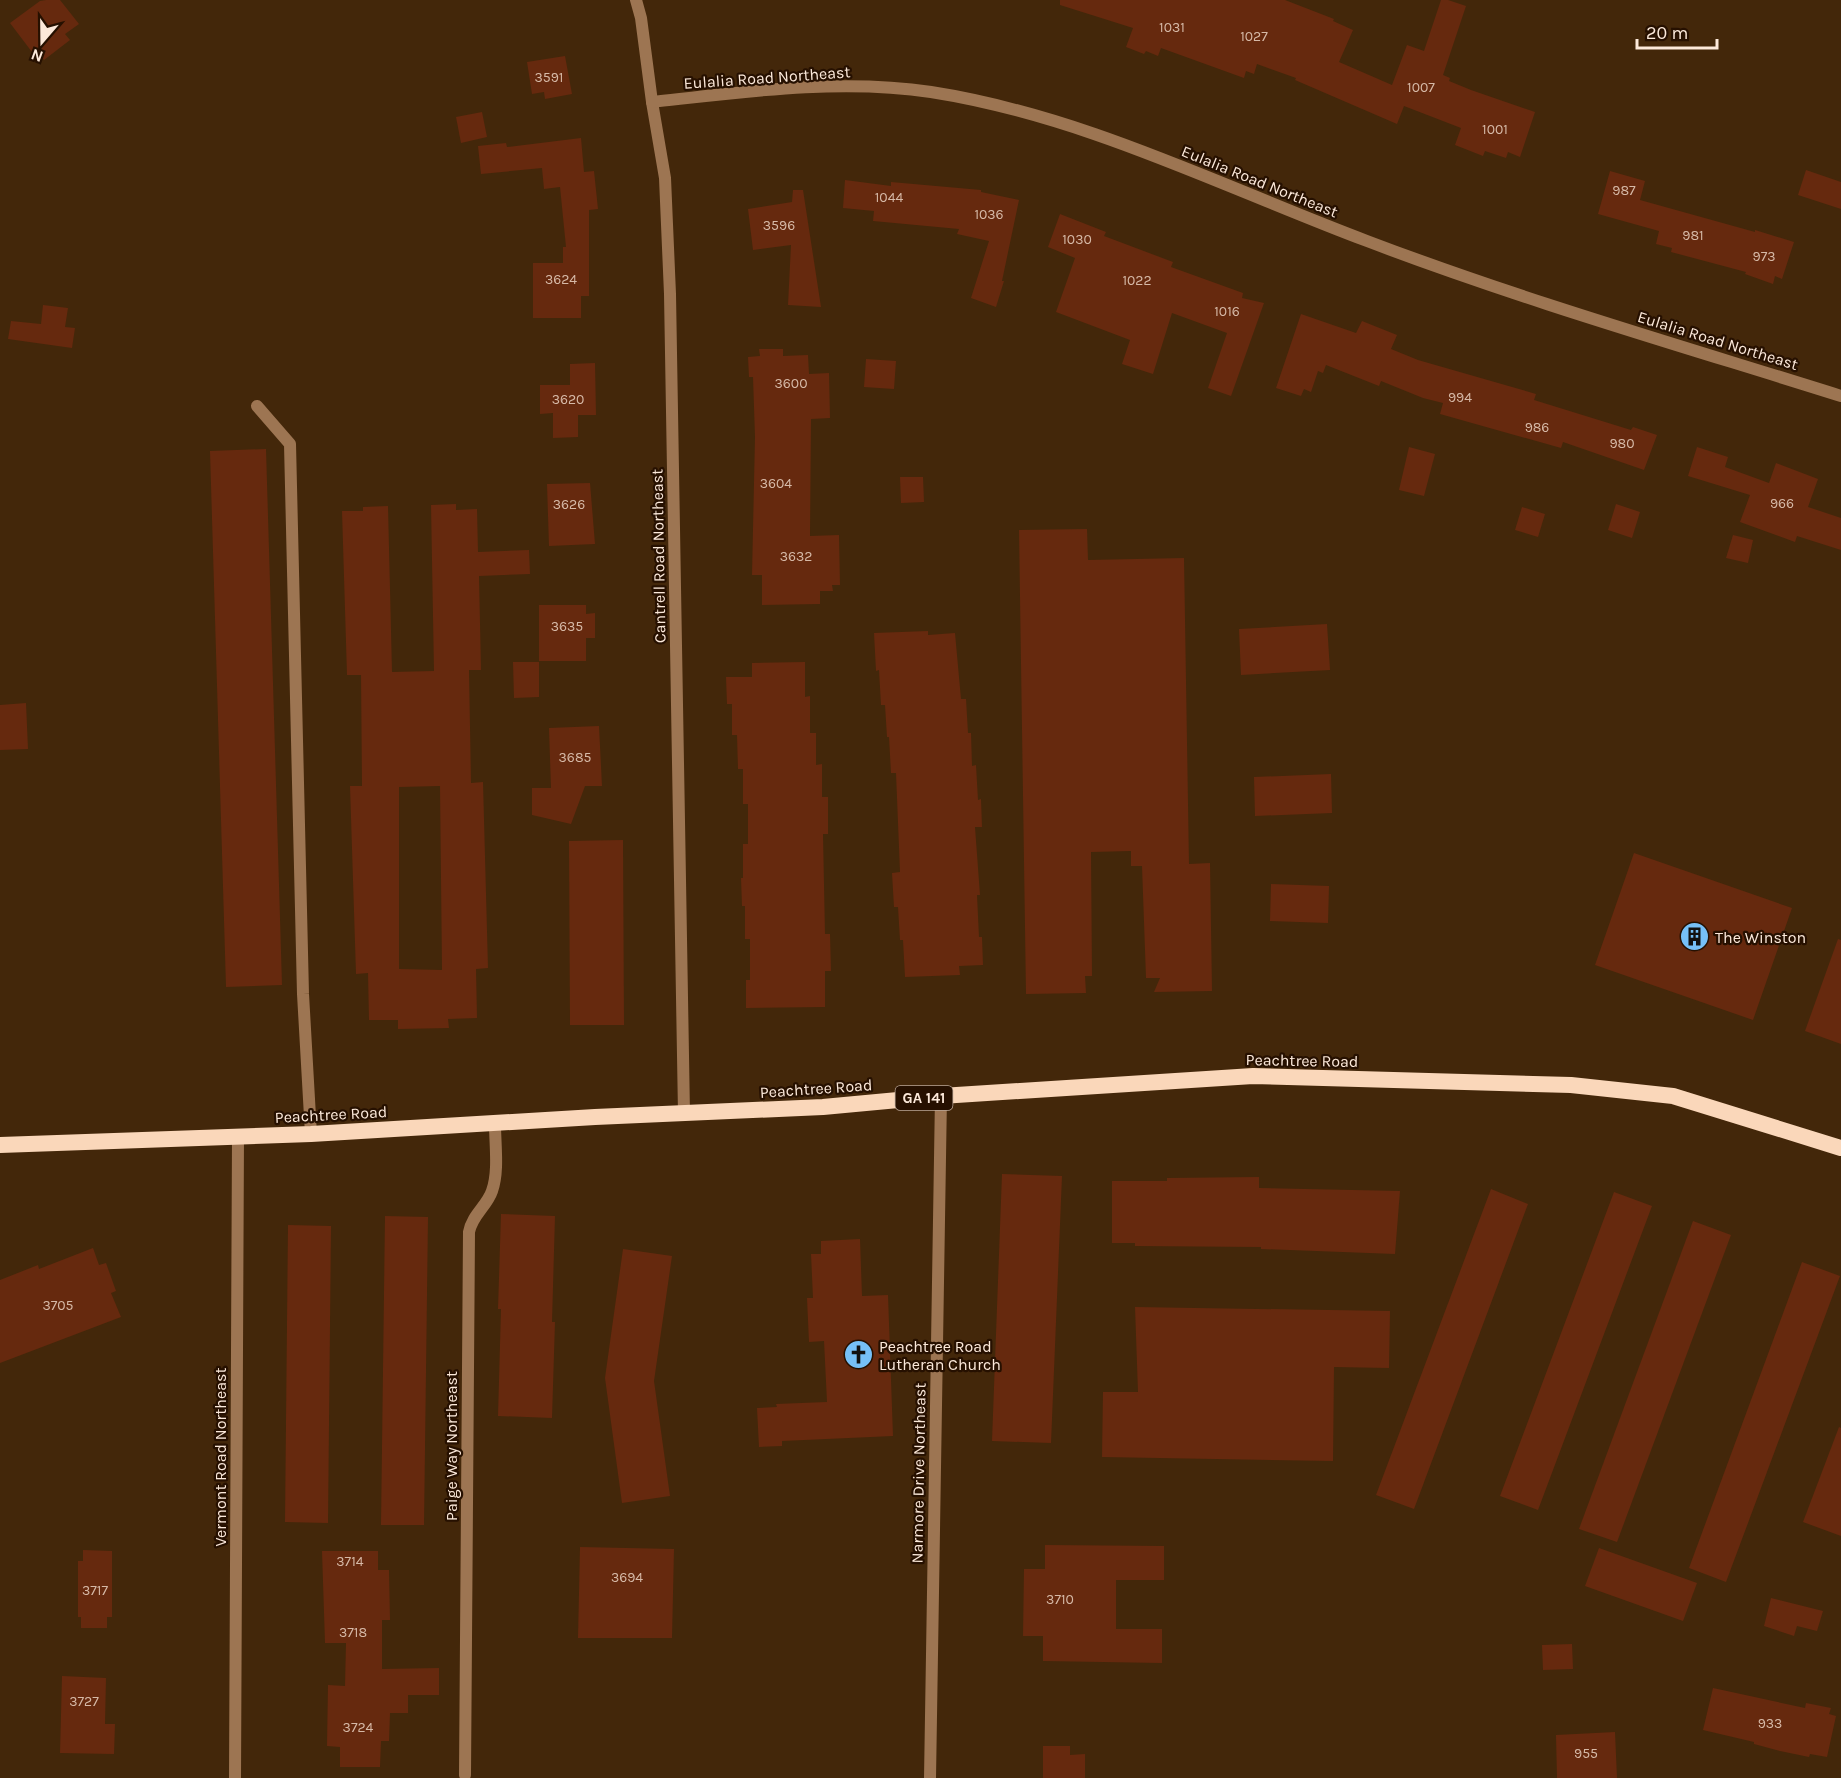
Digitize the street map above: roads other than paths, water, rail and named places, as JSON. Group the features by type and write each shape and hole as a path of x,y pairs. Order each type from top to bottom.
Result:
{"highway":[{"name":"Peachtree Road","path":"0,1145 311,1134 595,1117 823,1107 941,1096 1253,1076 1587,1086 1673,1096 1841,1148"}],"street":[{"name":"Cantrell Road Northeast","path":"636,0 641,18 665,178 670,294 684,1114"},
{"name":"Eulalia Road Northeast","path":"652,102 746,92 839,86 929,92 1017,109 1120,142 1367,242 1521,296 1841,396"},
{"path":"257,406 290,444 303,994 311,1134"},
{"name":"Narmore Drive Northeast","path":"930,1778 941,1096"},
{"name":"Paige Way Northeast","path":"465,1775 469,1232 471,1222 493,1190 495,1124"},
{"name":"Vermont Road Northeast","path":"235,1778 238,1137"}],"place":[{"name":"The Winston","path":"1694,937"},
{"name":"Peachtree Road Lutheran Church","path":"858,1355"}]}
